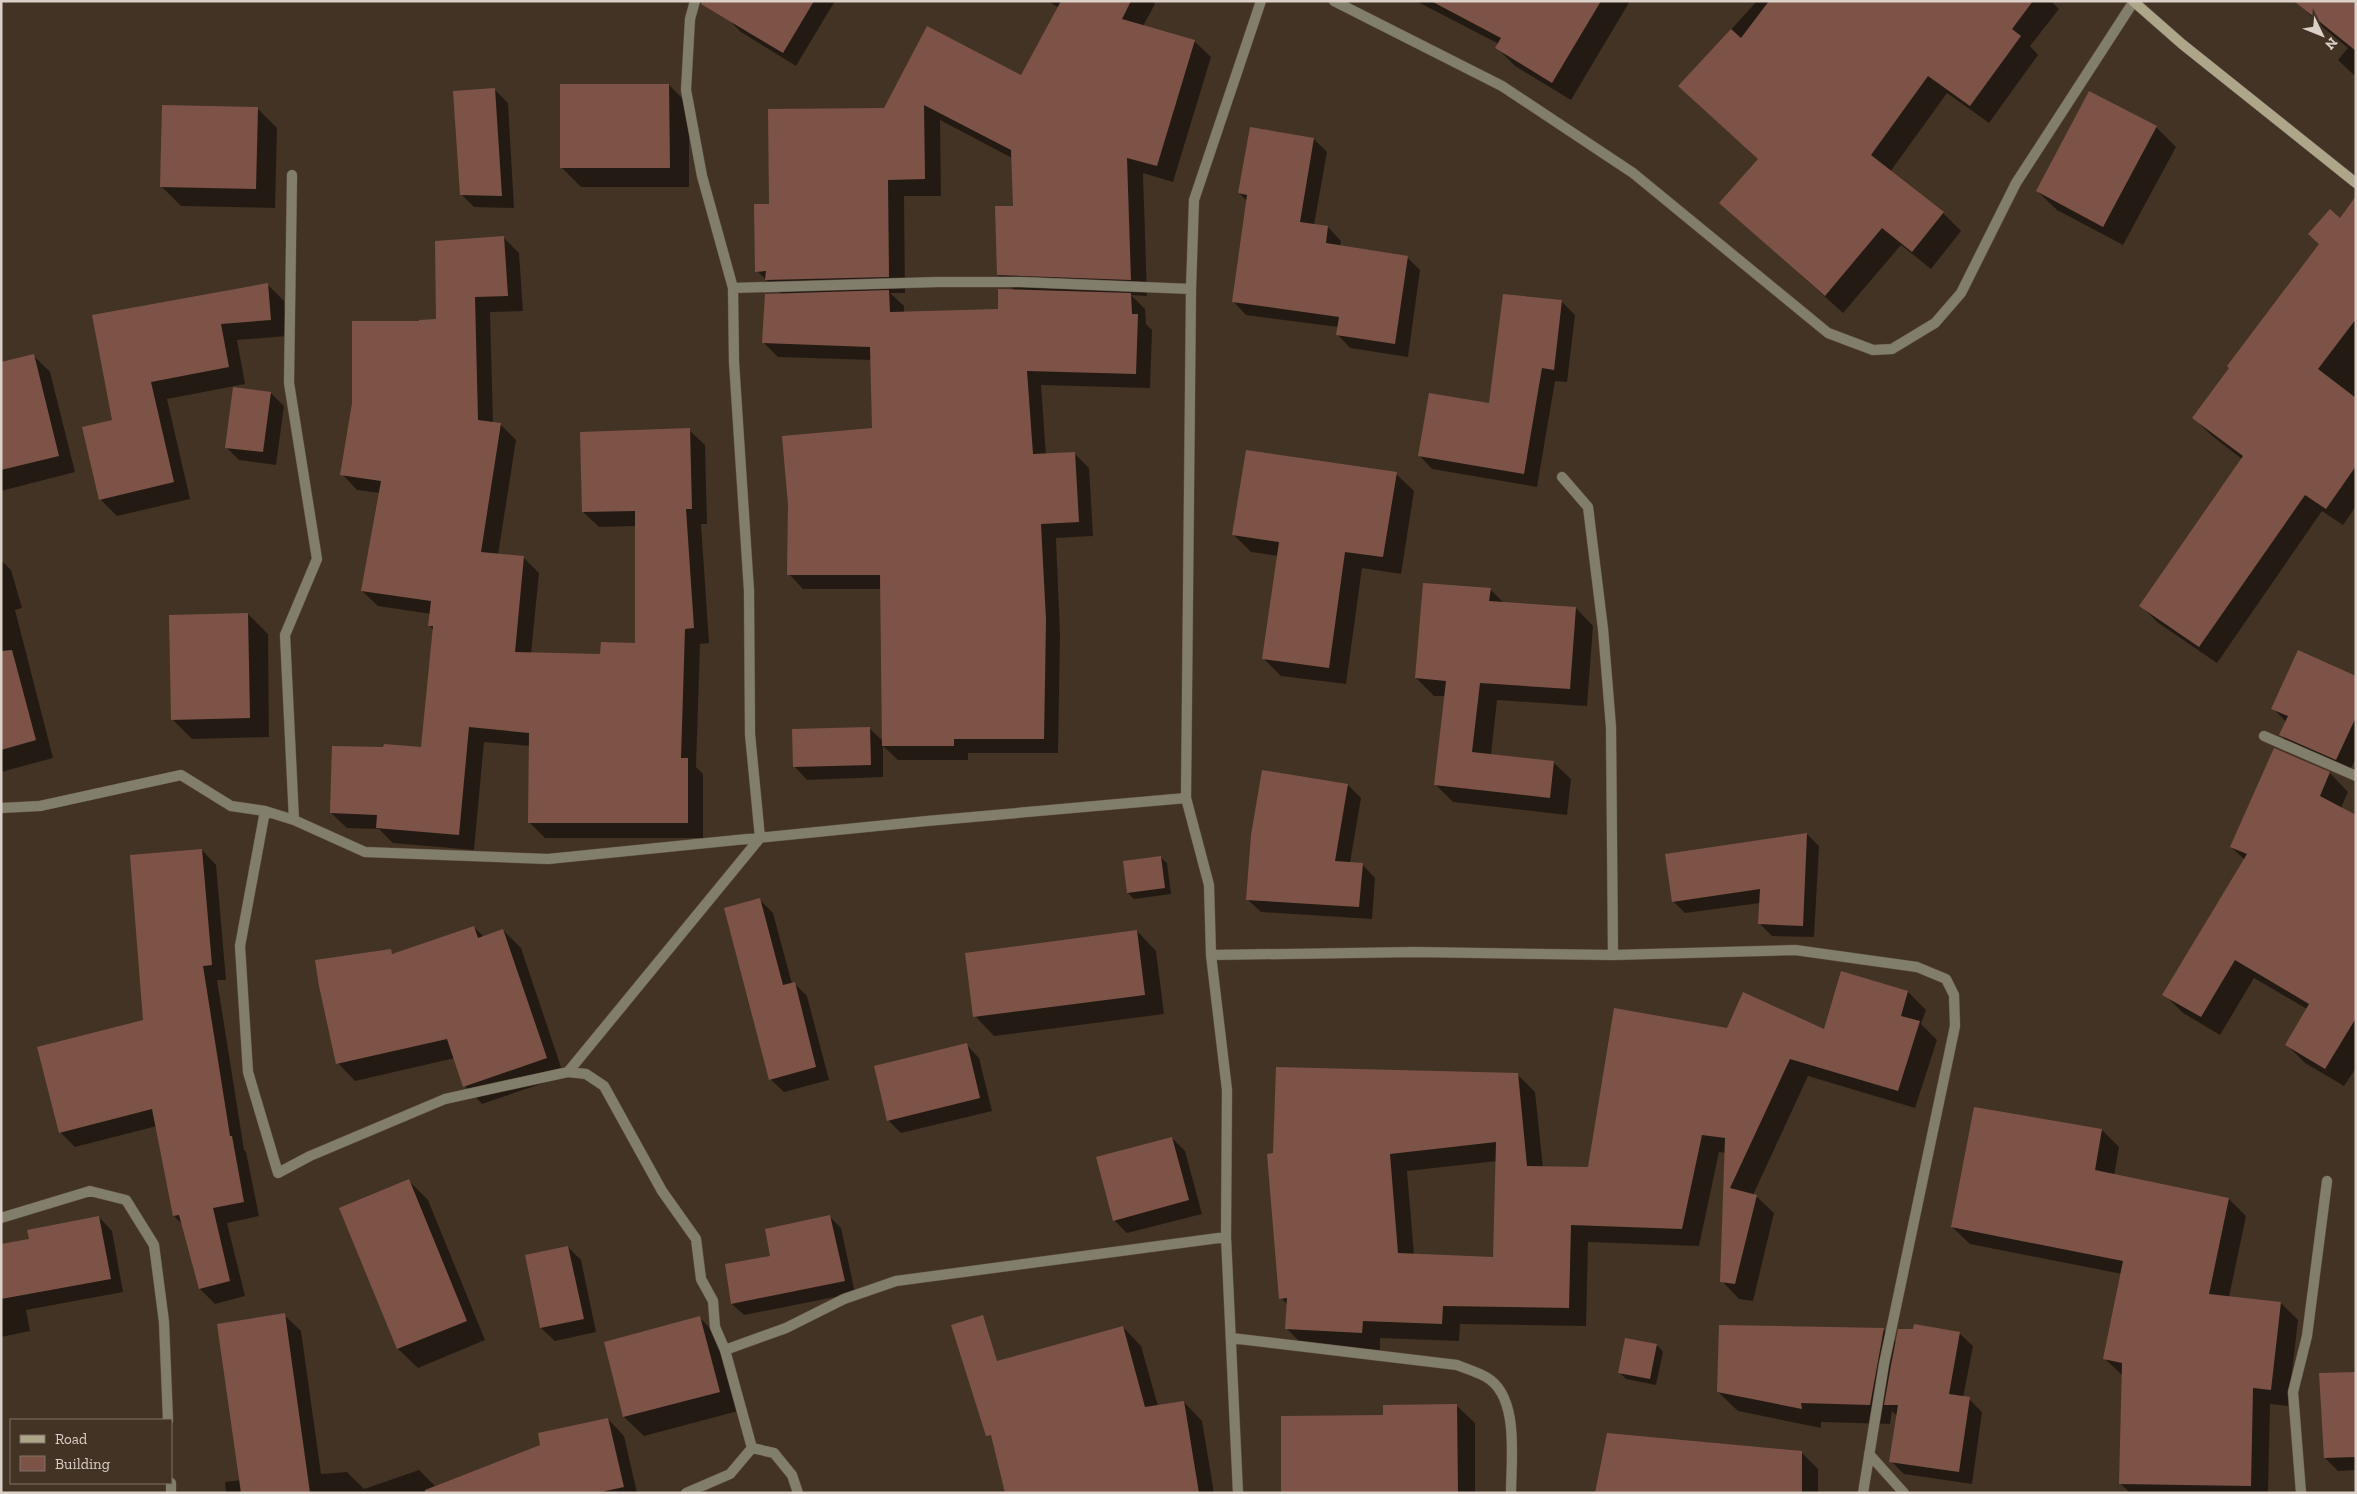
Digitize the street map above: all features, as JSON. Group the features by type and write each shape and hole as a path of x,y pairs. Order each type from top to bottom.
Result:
{"street":[{"path":"568,1072 760,838 750,734 749,591 734,362 733,288 702,176 686,90 690,19 695,1"},
{"path":"1238,1493 1226,1237 1227,1090 1210,955 1209,885 1186,798 1191,289 1194,200 1261,1"},
{"path":"1334,1 1502,86 1633,173 1828,333 1873,350 1892,349 1934,324 1961,293 2016,184 2134,1 2182,44 2356,183"},
{"path":"292,175 289,383 318,559 285,634 294,820"},
{"path":"733,288 938,282 1021,282 1191,289"},
{"path":"1562,477 1588,506 1603,629 1611,728 1613,955"},
{"path":"2264,736 2356,776"},
{"path":"1,808 40,806 181,775 231,806 264,811 294,820 365,852 548,859 1186,798"},
{"path":"264,811 240,946 248,1072 278,1173 310,1156 445,1099 568,1072 586,1074 604,1086 662,1191 696,1239 701,1279 713,1301 715,1326 725,1350 752,1448"},
{"path":"1210,955 1415,952 1613,955 1795,950 1917,967 1946,979 1954,996 1955,1026 1884,1364 1863,1493"},
{"path":"2301,1493 2293,1392 2306,1336 2327,1181"},
{"path":"1,1218 90,1191 126,1200 154,1245 164,1322 168,1419"},
{"path":"725,1350 786,1328 844,1299 896,1280 1226,1237"},
{"path":"1231,1338 1457,1366 1488,1378 1504,1395 1511,1422 1511,1493"},
{"path":"686,1493 730,1474 752,1448"},
{"path":"752,1448 774,1453 792,1475 798,1493"},
{"path":"1869,1454 1904,1493"}],"building":[{"path":"702,1 814,1 783,53 701,4"},
{"path":"1061,1 1131,1 1122,19 1195,40 1157,166 1127,158 1131,280 997,275 995,206 1013,206 1011,150 924,105 925,179 888,180 889,277 765,280 766,271 755,272 754,204 769,204 768,109 884,108 927,26 1021,75"},
{"path":"1431,1 1601,1 1552,83 1495,48 1501,38"},
{"path":"1769,1 2033,1 2012,29 2021,36 1970,106 1928,76 1871,155 1944,212 1912,252 1882,228 1825,296 1719,203 1758,159 1678,86 1731,29 1741,38"},
{"path":"2294,1 2356,1 2356,51"},
{"path":"560,84 669,84 670,168 560,168"},
{"path":"495,88 502,196 460,195 453,91"},
{"path":"2089,91 2157,126 2103,227 2036,191"},
{"path":"162,105 258,107 256,189 160,187"},
{"path":"1250,127 1314,138 1300,222 1328,226 1326,243 1408,256 1395,344 1336,335 1339,317 1232,302 1247,195 1238,193"},
{"path":"2356,196 2356,319 2318,369 2356,398 2356,466 2326,509 2305,495 2199,647 2139,606 2243,456 2192,418 2229,368 2227,366 2319,244 2308,234 2330,209 2340,218"},
{"path":"504,236 508,296 475,297 478,420 501,423 481,552 524,556 515,652 600,654 601,642 635,643 635,511 582,512 580,432 690,428 692,509 686,509 694,628 685,629 681,758 688,758 688,823 528,823 529,733 469,727 459,835 376,828 377,815 330,813 332,746 383,747 384,744 421,747 433,626 428,626 431,601 361,591 381,481 340,475 352,403 352,321 419,321 436,319 435,241"},
{"path":"268,283 271,320 221,324 229,367 151,382 174,482 99,500 82,427 112,420 92,315"},
{"path":"998,289 1131,293 1132,314 1138,314 1136,374 1027,371 1033,454 1075,452 1079,522 1041,524 1046,620 1044,739 954,739 954,746 882,746 880,575 787,575 788,505 782,436 872,428 870,347 762,343 765,294 889,290 890,312 998,309"},
{"path":"1503,294 1562,300 1554,370 1542,368 1524,474 1418,456 1429,393 1489,403"},
{"path":"34,354 59,456 1,470 1,362"},
{"path":"233,387 271,392 263,452 225,448"},
{"path":"1246,450 1397,472 1383,557 1345,552 1329,668 1262,659 1279,542 1232,535"},
{"path":"1423,583 1491,588 1489,601 1576,607 1570,689 1480,683 1472,752 1554,761 1550,798 1434,785 1446,681 1415,678"},
{"path":"248,613 250,718 171,720 169,615"},
{"path":"12,650 36,740 1,750 1,651"},
{"path":"2298,650 2356,676 2356,717 2336,760 2279,735 2288,716 2271,709"},
{"path":"870,727 871,765 793,767 792,729"},
{"path":"2274,748 2330,772 2320,796 2356,815 2356,1018 2325,1069 2285,1045 2309,1004 2235,960 2201,1017 2162,995 2247,854 2230,847"},
{"path":"1262,770 1348,784 1335,861 1363,863 1359,907 1246,900 1251,835"},
{"path":"1807,833 1803,926 1758,924 1760,889 1672,902 1665,854"},
{"path":"202,849 212,965 203,966 230,1136 232,1136 244,1202 213,1208 230,1281 199,1289 179,1215 173,1216 152,1109 59,1133 37,1047 143,1020 130,855"},
{"path":"1161,856 1165,888 1127,893 1123,861"},
{"path":"760,898 783,985 795,982 816,1067 769,1080 724,908"},
{"path":"474,926 478,938 503,929 547,1058 463,1087 447,1039 336,1064 315,960 391,949 392,954"},
{"path":"1137,930 1145,995 973,1017 965,953"},
{"path":"1841,971 1908,991 1901,1016 1920,1021 1898,1091 1790,1059 1730,1188 1757,1195 1735,1284 1720,1282 1725,1138 1702,1135 1682,1229 1571,1225 1569,1308 1443,1306 1442,1324 1363,1321 1362,1333 1285,1329 1287,1298 1279,1299 1267,1154 1273,1153 1276,1067 1518,1073 1527,1166 1588,1167 1614,1008 1727,1028 1743,992 1824,1029","holes":["1496,1142 1493,1257 1398,1253 1390,1154"]},
{"path":"967,1043 980,1098 887,1121 874,1066"},
{"path":"1974,1107 2102,1129 2095,1170 2229,1198 2209,1294 2281,1302 2271,1390 2253,1388 2251,1486 2119,1484 2122,1363 2103,1359 2123,1261 1951,1227"},
{"path":"1172,1137 1189,1200 1113,1221 1096,1157"},
{"path":"409,1179 467,1321 397,1349 339,1208"},
{"path":"830,1215 845,1281 731,1304 725,1264 770,1256 765,1229"},
{"path":"99,1216 111,1279 1,1299 1,1244 29,1239 27,1230"},
{"path":"568,1246 584,1319 540,1328 525,1255"},
{"path":"285,1313 310,1493 241,1493 217,1324"},
{"path":"983,1315 997,1361 1123,1326 1145,1407 1184,1401 1199,1493 1005,1493 991,1435 986,1436 951,1325"},
{"path":"700,1316 720,1392 623,1417 604,1342"},
{"path":"1914,1324 1960,1332 1949,1394 1970,1397 1959,1472 1889,1462 1898,1405 1884,1405 1891,1365 1898,1329 1913,1329"},
{"path":"1719,1325 1884,1328 1870,1405 1801,1403 1802,1409 1717,1392"},
{"path":"1625,1338 1657,1344 1650,1379 1618,1373"},
{"path":"2356,1372 2356,1457 2324,1458 2319,1373"},
{"path":"1457,1404 1458,1493 1281,1493 1281,1416 1383,1415 1383,1405"},
{"path":"608,1418 624,1487 596,1493 425,1493 425,1490 540,1445 538,1433"},
{"path":"1607,1433 1802,1451 1802,1493 1595,1493"}]}
